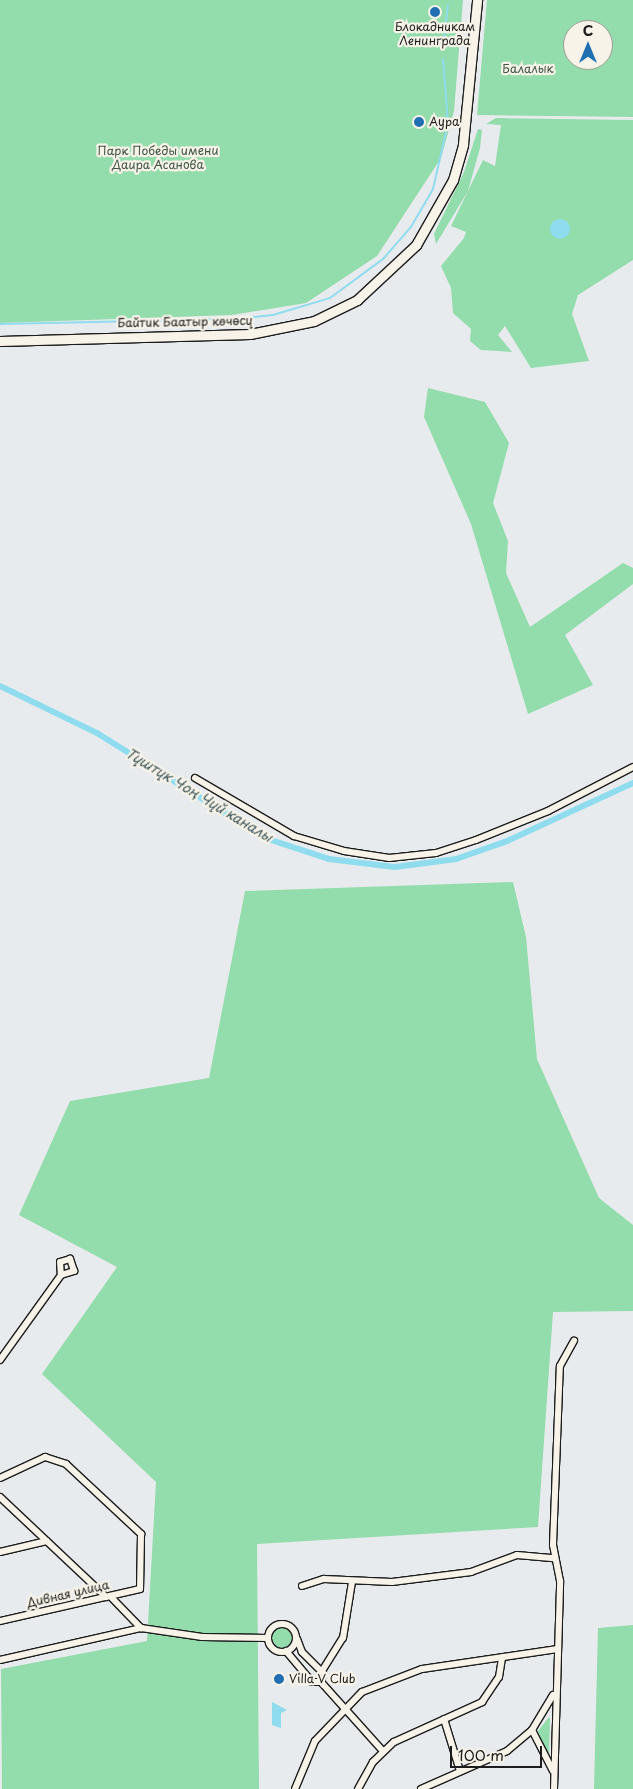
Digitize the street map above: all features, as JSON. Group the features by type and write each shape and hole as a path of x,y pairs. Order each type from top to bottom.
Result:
{"main road":[{"name":"Байтик Баатыр көчөсү","path":"0,342 250,334 306,323 357,300 416,245 453,180 463,144 477,0"}],"street":[{"path":"195,778 294,836 344,852 389,858 436,853 476,840 548,811 633,767"},
{"path":"0,1360 61,1276"},
{"path":"554,1789 554,1692 558,1649 560,1581 554,1558 560,1366 574,1341"},
{"name":"Дивная улица","path":"0,1478 45,1457 66,1464 141,1534 140,1589 0,1621"},
{"path":"0,1497 141,1628"},
{"path":"0,1552 47,1541"},
{"path":"302,1586 324,1578 352,1582 471,1572 517,1555 554,1558"},
{"path":"352,1582 343,1638 322,1671 321,1682 383,1751"},
{"path":"321,1682 312,1682 286,1651 275,1650 268,1638 271,1629 283,1623 295,1630 302,1652 322,1671"},
{"path":"0,1660 141,1628 202,1637 268,1638"},
{"path":"286,1651 297,1639"},
{"path":"295,1789 315,1741 344,1708 362,1692 402,1674 558,1649"},
{"path":"358,1789 383,1751 407,1733 482,1702 499,1677 502,1657"},
{"path":"421,1789 460,1771 498,1757 532,1730 554,1692"},
{"path":"444,1719 460,1771"},
{"path":"532,1730 553,1771"}],"green space":[{"name":"Парк Победы имени Даира Асанова","path":"0,0 463,0 454,111 441,158 377,256 306,303 232,315 0,323"},
{"name":"Балалык","path":"487,0 633,0 633,117 477,115"},
{"path":"496,118 633,120 633,260 578,295 572,314 589,361 531,368 505,326 498,335 512,352 481,350 470,341 471,329 453,313 451,288 441,266 464,238 466,232 451,226 483,160 495,166 501,125 486,124"},
{"path":"478,129 482,130 480,148 468,191 436,244 434,234 464,172"},
{"path":"428,388 485,402 509,443 493,503 508,541 506,573 530,627 623,563 633,568 633,584 565,635 593,685 528,714 471,524 424,417"},
{"path":"513,882 526,937 537,1059 599,1198 633,1225 633,1311 553,1312 538,1527 257,1544 259,1789 2,1789 1,1669 147,1641 156,1482 42,1374 117,1267 19,1215 70,1101 209,1078 245,891"},
{"path":"633,1625 633,1789 594,1789 598,1628"},
{"path":"283,1626 293,1633 294,1637 287,1647 283,1648 273,1641 272,1637 279,1627"},
{"path":"549,1717 550,1719 549,1759 538,1731"}],"water":[{"path":"556,219 564,219 570,225 570,233 564,239 556,239 550,233 550,225"},
{"path":"272,1702 287,1710 281,1713 281,1728 272,1725"}],"waterway":[{"path":"446,21 448,5"},
{"path":"444,45 445,32"},
{"path":"0,324 235,319 273,315 330,298 383,259 411,227 433,189 448,123 443,59"},
{"name":"Түштүк Чоң Чүй каналы","path":"0,686 97,733 265,838 329,859 395,867 456,859 507,841 633,783"}],"place":[{"name":"Блокадникам Ленинграда","path":"435,12"},
{"name":"Аура","path":"419,122"},
{"name":"Villa V Club","path":"279,1679"}]}
